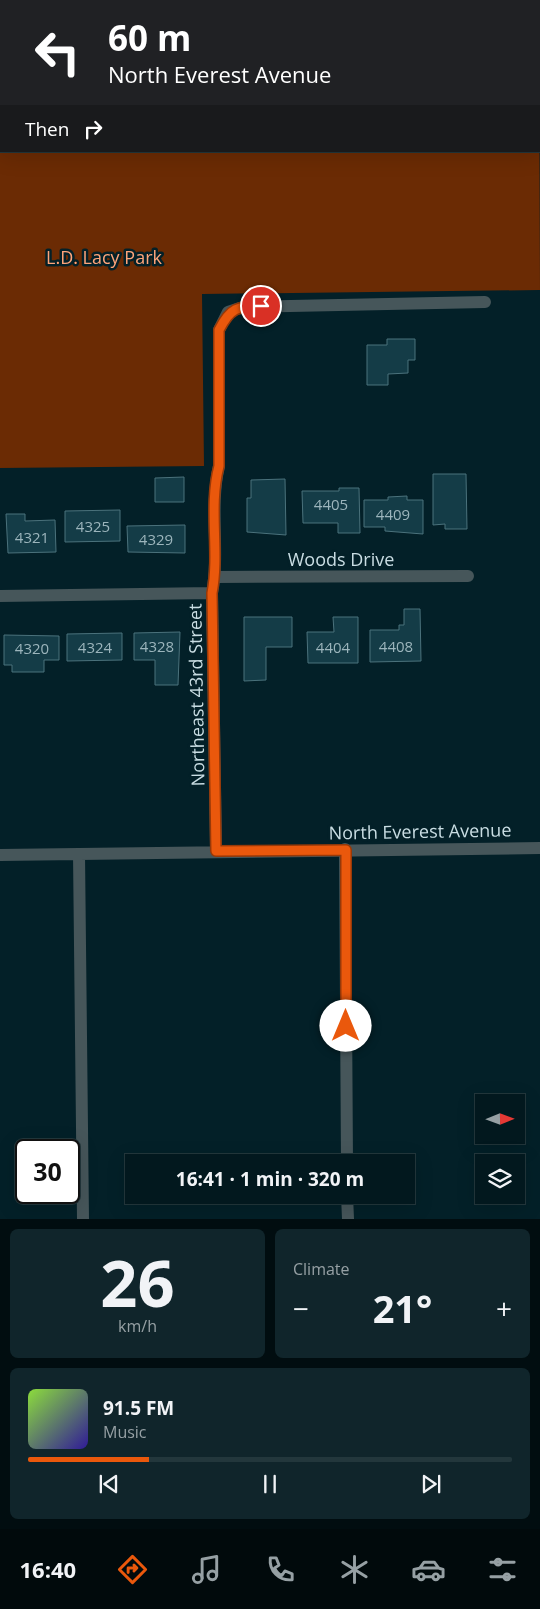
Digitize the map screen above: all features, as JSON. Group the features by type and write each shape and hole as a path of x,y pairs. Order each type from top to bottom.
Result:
{"street":[{"name":"Northeast 43rd Street","path":"216,851 212,593 216,577 214,488 219,466 219,330 228,312 242,307 485,302"},
{"name":"Woods Drive","path":"216,577 468,576"},
{"path":"0,596 212,593"},
{"name":"North Everest Avenue","path":"0,855 540,848"},
{"path":"346,850 347,1154"},
{"path":"79,854 83,1219"},
{"path":"347,1204 348,1219"}],"green space":[{"name":"L.D. Lacy Park","path":"0,152 539,152 540,290 202,294 204,466 0,468"}],"building":[{"path":"387,339 415,339 415,360 408,360 408,373 388,374 388,385 367,385 367,345 387,345"},
{"path":"433,474 466,474 467,529 445,529 445,524 433,525"},
{"path":"184,477 184,502 155,502 155,478"},
{"path":"285,479 286,535 247,532 247,498 251,498 251,480"},
{"path":"339,488 359,488 360,533 338,533 338,523 303,523 302,491 339,491"},
{"path":"407,496 407,500 423,500 423,534 385,531 385,527 364,527 364,500 388,500 388,497"},
{"path":"120,510 120,541 65,542 65,511"},
{"path":"6,514 25,514 25,521 55,520 56,552 8,553"},
{"path":"185,525 185,553 128,552 127,526"},
{"path":"404,609 420,609 421,661 370,662 370,630 399,630 399,625 404,625"},
{"path":"244,617 292,617 292,647 266,647 266,680 244,681"},
{"path":"333,617 358,617 358,663 308,663 307,632 334,632"},
{"path":"180,632 178,685 155,685 155,660 134,660 134,633"},
{"path":"122,633 122,660 67,661 67,634"},
{"path":"4,635 59,636 59,660 44,660 44,672 12,672 12,665 4,665"}],"route":[{"path":"261,306 242,307 228,312 219,330 219,466 214,488 216,577 212,593 216,851 346,850 346,1026"}]}
